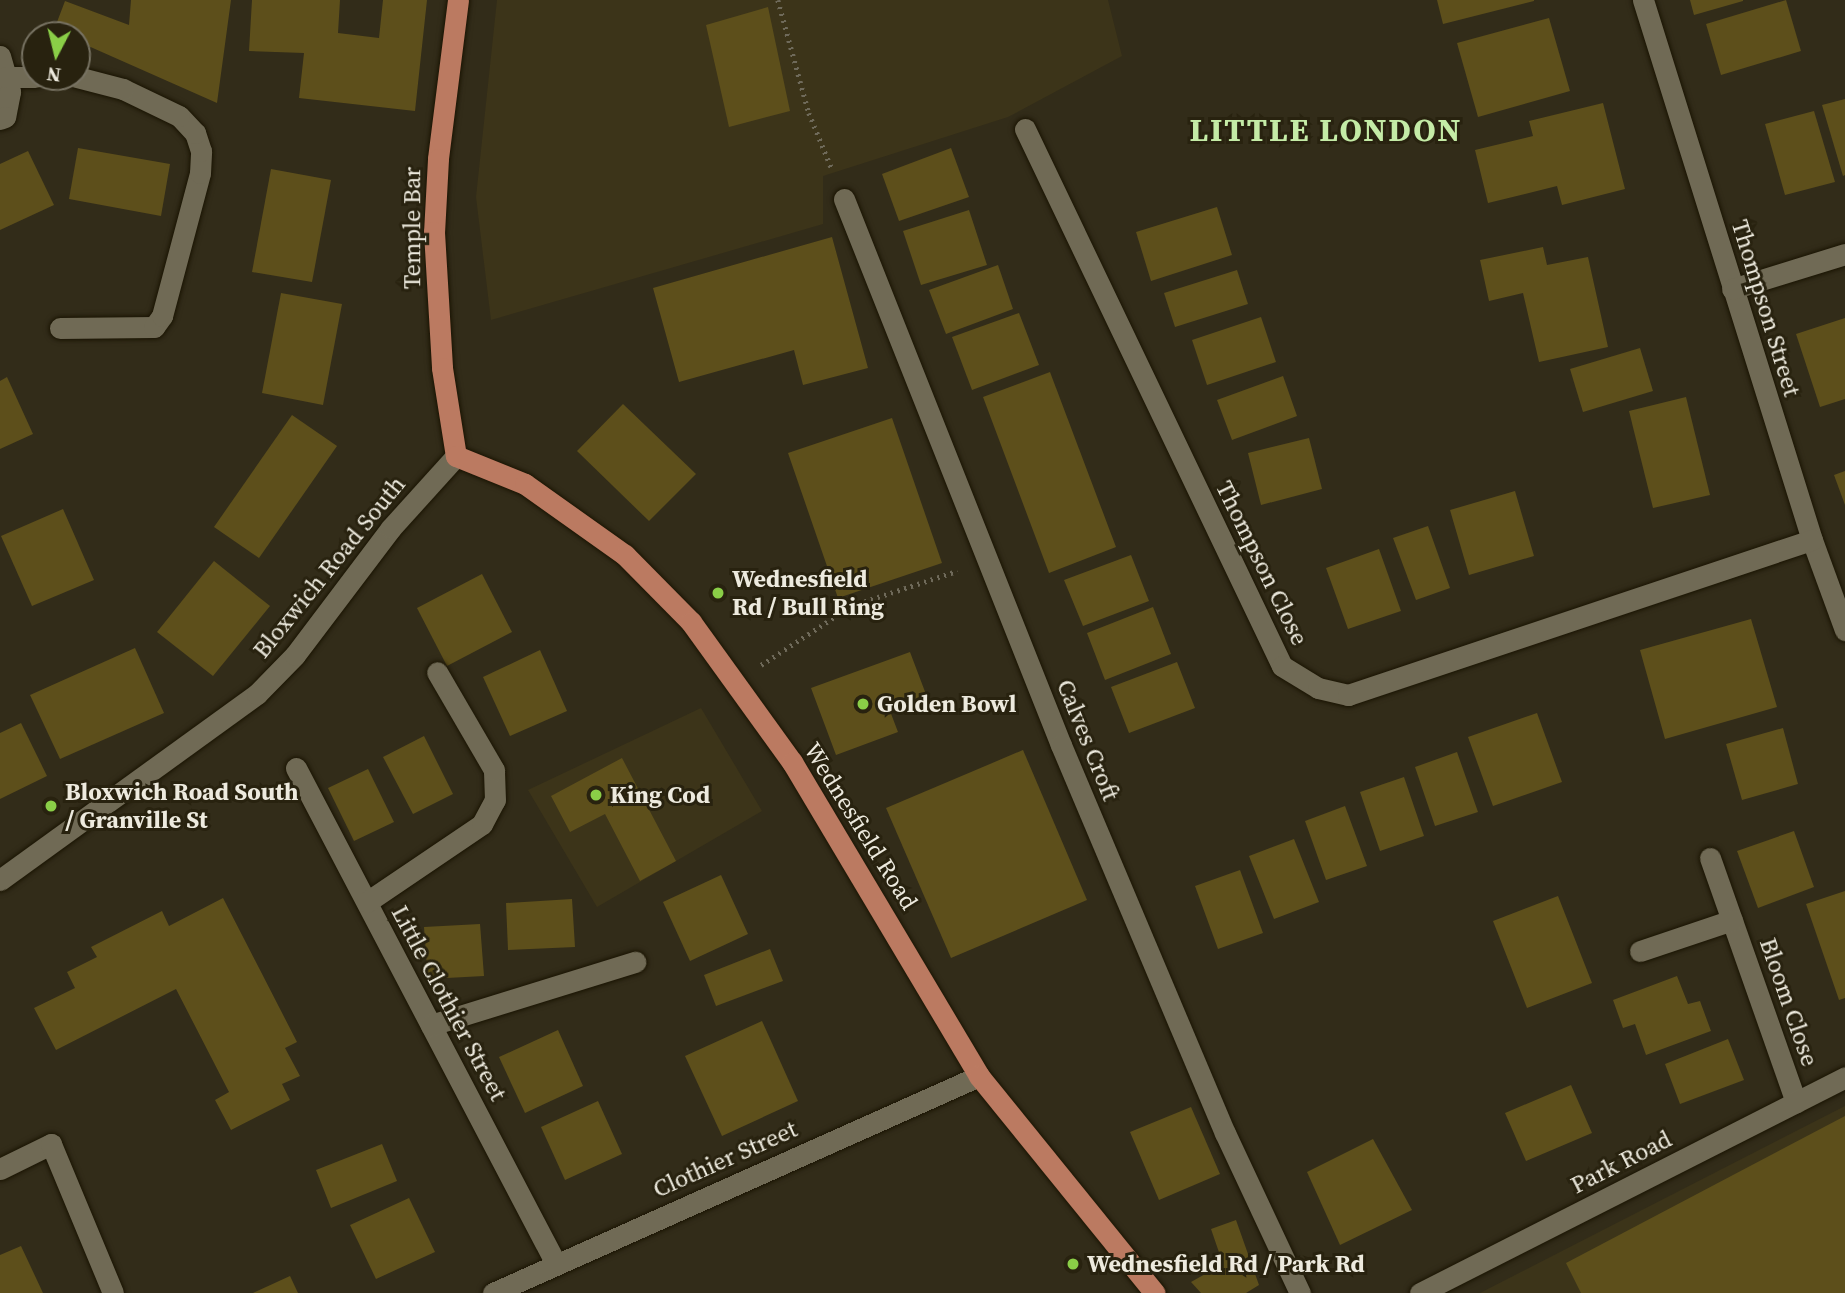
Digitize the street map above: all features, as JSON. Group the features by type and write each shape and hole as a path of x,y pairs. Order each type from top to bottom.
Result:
{"main road":[{"name":"Temple Bar","path":"456,456 442,369 434,232 438,159 458,0"},
{"name":"Wednesfield Road","path":"456,456 525,484 625,555 691,622 792,762 880,903 979,1076 1155,1293"}],"street":[{"name":"Thompson Street","path":"1643,0 1812,540 1845,630"},
{"path":"0,119 5,117 5,75"},
{"path":"60,328 154,327 162,316 200,173 201,151 195,133 179,116 123,89 91,81"},
{"name":"Thompson Close","path":"1025,129 1282,666 1318,688 1348,695 1812,540"},
{"name":"Calves Croft","path":"844,200 987,561 1225,1133 1300,1293"},
{"path":"1732,289 1845,254"},
{"name":"Bloxwich Road South","path":"0,880 257,694 295,655 391,527 456,456"},
{"path":"367,902 482,824 495,800 494,770 437,672"},
{"name":"Little Clothier Street","path":"296,768 555,1262"},
{"name":"Bloom Close","path":"1710,858 1796,1102"},
{"name":"Bloom Close","path":"1640,951 1732,920"},
{"path":"431,1025 635,962"},
{"name":"Clothier Street","path":"493,1293 555,1262 979,1076"},
{"name":"Park Road","path":"1420,1293 1845,1077"},
{"path":"0,1169 51,1144 113,1293"}],"path":[{"path":"778,0 809,113 844,200"},
{"path":"735,682 851,606 987,561"}],"shaded area":[{"path":"497,0 1108,0 1122,56 1008,117 823,176 823,224 491,320 476,197"},
{"path":"701,708 762,811 597,907 528,790"},
{"path":"1845,1106 1845,1293 1480,1293"}],"building":[{"path":"131,0 231,0 217,103 91,47 91,21 57,21 65,1 129,25"},
{"path":"252,0 340,0 338,33 379,38 383,0 427,0 415,111 299,98 304,53 249,51"},
{"path":"1437,0 1534,0 1534,1 1443,24"},
{"path":"1690,0 1743,0 1743,1 1694,15"},
{"path":"1786,0 1801,51 1721,75 1706,24"},
{"path":"768,7 790,111 729,127 706,25"},
{"path":"1549,18 1570,91 1478,117 1457,43"},
{"path":"1845,99 1845,175 1843,176 1822,105"},
{"path":"1603,103 1625,189 1562,205 1557,186 1488,203 1475,150 1533,136 1529,121"},
{"path":"1814,111 1835,182 1785,195 1765,124"},
{"path":"78,148 170,164 161,216 69,199"},
{"path":"951,148 969,197 899,221 882,174"},
{"path":"28,151 54,205 0,230 0,164"},
{"path":"271,169 331,180 312,282 252,272"},
{"path":"1217,207 1232,255 1151,281 1136,232"},
{"path":"969,210 987,265 921,285 903,231"},
{"path":"832,237 868,368 803,385 794,350 679,382 653,288"},
{"path":"1543,247 1547,265 1588,257 1608,347 1539,362 1523,293 1489,301 1480,260"},
{"path":"998,265 1013,309 946,334 929,290"},
{"path":"1237,270 1248,304 1175,327 1164,293"},
{"path":"281,293 342,304 323,405 262,393"},
{"path":"1019,313 1039,365 972,390 952,337"},
{"path":"1261,317 1276,362 1207,385 1192,340"},
{"path":"1845,318 1845,399 1820,407 1796,334"},
{"path":"1640,348 1653,391 1583,412 1570,369"},
{"path":"1050,372 1116,547 1049,573 983,397"},
{"path":"1283,376 1297,416 1232,440 1217,400"},
{"path":"7,377 33,434 0,449 0,381"},
{"path":"1686,397 1710,495 1653,508 1629,411"},
{"path":"623,404 696,474 649,521 577,451"},
{"path":"292,415 337,446 259,558 214,527"},
{"path":"892,418 942,563 838,598 788,453"},
{"path":"1309,438 1322,489 1261,505 1248,453"},
{"path":"1845,471 1845,505 1834,475"},
{"path":"1515,491 1534,556 1469,575 1450,510"},
{"path":"63,509 94,580 32,606 1,536"},
{"path":"1428,526 1450,588 1416,600 1393,538"},
{"path":"1379,549 1401,611 1348,629 1326,568"},
{"path":"1131,555 1149,601 1083,626 1064,580"},
{"path":"214,561 270,606 213,676 157,632"},
{"path":"482,574 512,632 447,666 417,608"},
{"path":"1153,607 1171,654 1105,680 1087,633"},
{"path":"1751,619 1777,707 1665,739 1640,650"},
{"path":"135,648 164,713 60,759 30,695"},
{"path":"540,650 567,711 510,736 483,677"},
{"name":"Golden Bowl","path":"910,652 927,697 890,711 898,732 836,755 811,688"},
{"path":"1177,662 1195,708 1129,733 1111,687"},
{"path":"1537,713 1562,782 1493,806 1468,737"},
{"path":"21,723 47,776 0,799 0,733"},
{"path":"1783,728 1798,784 1742,800 1726,744"},
{"path":"424,736 453,794 413,814 383,757"},
{"path":"1023,750 1087,900 951,958 886,808"},
{"path":"1457,752 1478,812 1435,826 1415,767"},
{"path":"622,758 676,861 640,881 605,814 570,832 551,796"},
{"path":"368,769 394,822 354,841 328,788"},
{"path":"1404,777 1424,836 1380,851 1360,792"},
{"path":"1345,806 1367,866 1326,880 1305,821"},
{"path":"1794,831 1814,887 1758,908 1737,851"},
{"path":"1294,839 1319,902 1274,919 1249,856"},
{"path":"1240,870 1263,933 1218,949 1195,886"},
{"path":"721,875 748,934 690,961 663,902"},
{"path":"1845,891 1845,998 1839,1000 1806,904"},
{"path":"1558,896 1592,983 1527,1008 1493,921"},
{"path":"223,898 297,1042 285,1048 300,1076 282,1084 290,1100 231,1130 215,1100 229,1092 176,989 56,1050 34,1008 75,988 67,972 97,957 91,947 162,911 169,926"},
{"path":"572,899 575,947 508,950 506,903"},
{"path":"480,924 484,976 428,979 424,927"},
{"path":"770,949 783,981 716,1006 704,975"},
{"path":"1677,976 1688,1004 1700,1001 1711,1031 1646,1055 1635,1024 1623,1028 1613,1000"},
{"path":"762,1021 798,1101 722,1136 685,1056"},
{"path":"558,1030 583,1086 525,1113 499,1057"},
{"path":"1728,1039 1744,1080 1680,1104 1665,1064"},
{"path":"1571,1085 1592,1133 1526,1161 1505,1113"},
{"path":"598,1101 622,1154 565,1180 541,1127"},
{"path":"1191,1107 1220,1174 1159,1200 1130,1132"},
{"path":"1845,1116 1845,1293 1581,1293 1566,1263"},
{"path":"1373,1139 1412,1210 1340,1245 1307,1172"},
{"path":"382,1144 397,1181 331,1208 316,1170"},
{"path":"409,1198 435,1252 376,1279 350,1225"},
{"path":"1236,1220 1259,1285 1246,1293 1201,1293 1191,1282 1223,1264 1211,1229"},
{"path":"21,1246 43,1293 0,1293 0,1255"},
{"path":"290,1276 298,1293 253,1293"}],"place":[{"name":"Wednesfield Rd / Bull Ring","path":"718,593"},
{"name":"Golden Bowl","path":"863,704"},
{"name":"King Cod","path":"596,795"},
{"name":"Bloxwich Road South / Granville St","path":"51,806"},
{"name":"Wednesfield Rd / Park Rd","path":"1073,1264"}],"district":[{"name":"LITTLE LONDON","path":"1326,130"}]}
